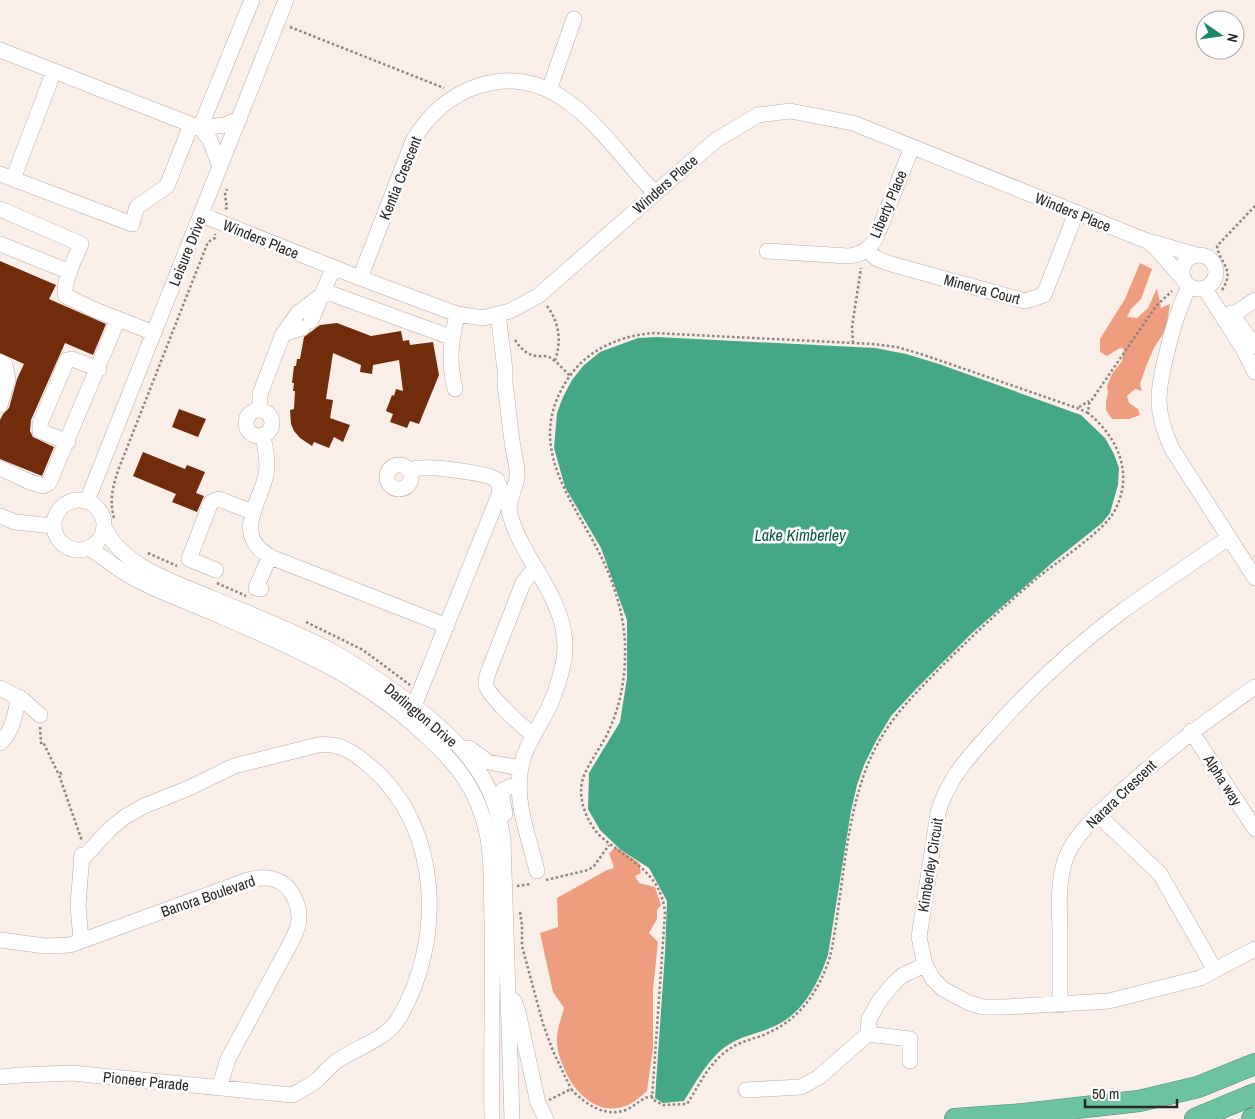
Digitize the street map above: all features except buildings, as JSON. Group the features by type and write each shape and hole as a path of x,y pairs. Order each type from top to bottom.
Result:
{"highway":[{"path":"955,1119 1024,1114 1139,1101 1198,1086 1255,1064"},
{"path":"1195,1119 1255,1094"}],"street":[{"path":"54,71 6,176 132,224 137,207 168,186 252,0"},
{"name":"Leisure Drive","path":"87,501 286,0"},
{"path":"548,90 574,19"},
{"path":"0,50 196,127 210,140 220,167"},
{"name":"Kentia Crescent","path":"360,278 413,142 422,126 433,113 449,100 461,93 490,83 518,82 534,85 564,98 583,113 655,192"},
{"name":"Winders Place","path":"202,215 332,268 457,314 482,318 510,311 538,296 716,140 758,115 790,111 853,123 1147,241 1196,256"},
{"path":"196,127 225,125 240,118"},
{"name":"Liberty Place","path":"768,251 848,256 864,252 877,234 912,147"},
{"path":"0,209 81,244 64,290 66,296 154,333"},
{"name":"Minerva Court","path":"864,252 891,264 1020,300 1029,300 1044,295 1076,213"},
{"name":"Winders Place","path":"1147,241 1198,286 1229,317"},
{"path":"0,244 70,272"},
{"path":"1198,286 1183,266 1188,259 1196,256 1207,257 1215,266 1216,278 1198,286 1164,361 1159,382 1159,408 1164,431 1172,449 1255,578"},
{"path":"283,334 306,324 323,293 332,268"},
{"path":"323,293 298,313 283,334 260,394 260,410 249,416 246,425 251,433 256,436 263,436 267,469 252,512 250,523 253,538 260,548 270,556 447,626"},
{"path":"323,293 453,338"},
{"path":"1229,317 1255,300"},
{"path":"455,388 450,368 450,351 457,314"},
{"path":"498,314 517,476 509,513 559,614 564,630 566,647 559,681 542,721 527,746 520,768 521,810 538,878"},
{"path":"1229,317 1255,346"},
{"path":"1229,317 1242,347 1253,362"},
{"path":"0,468 43,486 49,483 99,369 118,319"},
{"path":"68,442 40,431 40,424 67,360 77,360 99,369"},
{"path":"0,362 5,365 8,379 0,405"},
{"path":"409,470 432,468 489,476 497,480 499,485 499,495 414,706"},
{"path":"79,499 93,504 102,513 104,526 100,539 89,548 76,550 59,540 54,526 55,518 64,505 79,499"},
{"path":"216,570 189,559 211,502 219,500 252,512"},
{"path":"0,516 8,520 28,524 54,526"},
{"name":"Darlington Drive","path":"104,526 121,551 139,564 174,582 322,646 371,674 435,723 471,760 485,781 501,830 509,988 512,1119"},
{"name":"Kimberley Circuit","path":"1228,538 1124,610 1074,651 1022,698 957,771 942,797 938,813 919,937 925,965 933,979 956,998 983,1007 1060,1005 1110,1001 1200,978 1255,950"},
{"name":"Darlington Drive","path":"89,548 132,577 306,653 341,672 379,697 415,725 448,756 462,774 477,800 487,834 490,868 492,1119"},
{"path":"261,589 256,588 270,556"},
{"path":"533,735 506,710 488,690 485,683 524,583 535,568"},
{"name":"Narara Crescent","path":"1060,1005 1059,898 1065,859 1072,846 1098,814 1138,775 1191,732 1255,687"},
{"path":"0,688 19,698 40,715"},
{"path":"0,743 6,738 10,729 19,698"},
{"name":"Alpha way","path":"1191,732 1255,829"},
{"path":"456,743 468,748 488,762 520,768"},
{"name":"Pioneer Parade","path":"0,1077 72,1073 292,1096 312,1083 338,1060 391,1028 403,1010 422,965 427,945 430,917 430,898 418,840 411,822 396,795 382,778 353,753 341,747 330,744 312,746 242,763 134,811 111,828 82,857 78,905 81,941"},
{"path":"501,830 505,814 502,792 506,788 519,785"},
{"path":"1098,814 1160,874 1215,970"},
{"name":"Banora Boulevard","path":"0,940 52,946 70,945 248,880 259,878 276,880 292,892 299,909 298,925 290,944 230,1056 219,1088"},
{"path":"746,1090 801,1087 819,1077 868,1034 869,1019 880,1000 894,983 903,975 925,965"},
{"path":"509,988 518,1012 538,1103 541,1113 546,1119"},
{"path":"868,1034 910,1039 910,1061"}],"path":[{"path":"290,27 445,89"},
{"path":"1088,413 1089,404 1092,399 1156,306 1198,286 1225,286 1227,275 1225,262 1217,246 1255,206"},
{"path":"853,343 852,327 864,252"},
{"path":"547,306 555,318 559,336 555,361"},
{"path":"654,333 873,344 909,350 1088,413 1113,439 1123,474 1120,498 1110,520 1036,579 993,617 919,690 893,719 873,752 858,790 832,951 818,987 801,1011 790,1021 769,1033 730,1048 718,1058 703,1076 687,1104 664,1105 652,1100 665,913 664,900 650,875 598,834 583,807 582,787 586,771 610,728 622,693 625,672 624,629 620,606 605,566 558,478 553,462 550,438 551,421 555,406 570,376 583,360 605,346 637,334 654,333"},
{"path":"513,336 520,348 525,352 535,356 546,356 555,361 570,376"},
{"path":"1077,408 1092,399"},
{"path":"40,738 58,773 60,772 61,774 59,775 81,836"},
{"path":"516,886 538,878 588,870 594,866 610,845"},
{"path":"545,1101 571,1089 585,1103 593,1107 611,1112 619,1112 646,1097 653,1096"}],"shaded area":[{"path":"1140,263 1152,269 1141,299 1131,309 1127,317 1137,318 1148,308 1157,288 1161,308 1170,304 1166,329 1147,364 1140,384 1142,391 1135,389 1127,396 1129,403 1138,409 1140,415 1129,419 1112,419 1106,410 1107,386 1112,374 1122,361 1124,349 1120,348 1107,356 1100,352 1100,339 1125,299"},
{"path":"616,847 639,863 641,873 635,876 639,883 655,887 661,905 657,910 657,919 649,933 658,942 653,989 653,1048 647,1091 636,1101 628,1105 607,1108 598,1106 581,1094 568,1077 561,1061 557,1038 564,1008 553,992 540,933 558,927 557,898 614,868 609,853"}],"water":[{"name":"Lake Kimberley","path":"657,337 875,348 906,354 1081,415 1105,438 1119,468 1118,485 1110,513 1102,523 1053,562 972,633 891,716 876,741 864,765 851,811 828,955 819,978 807,999 800,1008 781,1023 737,1040 720,1051 706,1066 684,1101 663,1103 655,1098 667,901 649,868 621,850 600,830 588,809 589,773 620,722 627,678 627,620 601,548 565,487 554,448 557,413 572,380 583,366 600,352 638,338"}]}
